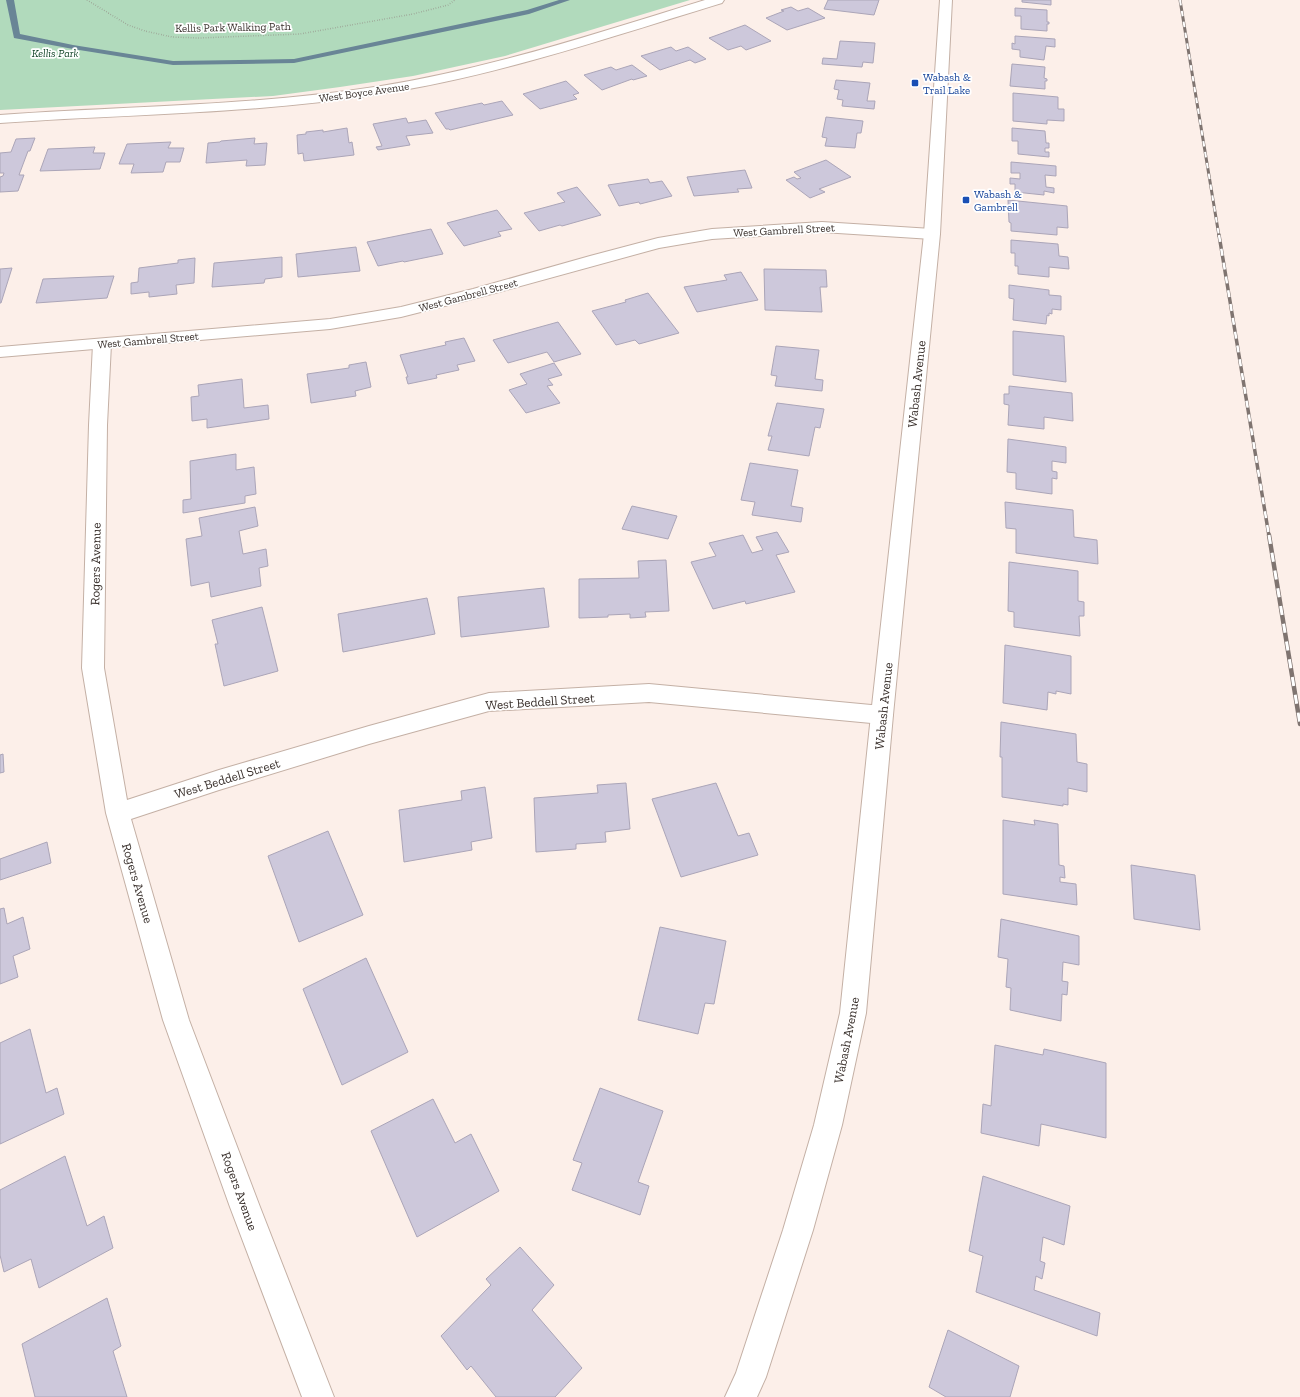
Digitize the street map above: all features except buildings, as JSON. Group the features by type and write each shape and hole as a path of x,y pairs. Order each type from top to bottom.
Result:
{"street":[{"name":"West Boyce Avenue","path":"0,119 232,106 306,100 380,91 433,81 498,66 718,0"},
{"name":"Wabash Avenue","path":"741,1397 750,1377 798,1230 828,1125 854,1013 882,715 932,234 946,0"},
{"name":"West Gambrell Street","path":"0,352 330,324 401,312 478,293 635,249 712,234 822,227 932,234"},
{"name":"Rogers Avenue","path":"102,344 98,425 93,668 118,813 176,1020 245,1207 318,1397"},
{"name":"West Beddell Street","path":"118,813 219,780 362,737 489,702 650,693 882,715"}],"path":[{"name":"Kellis Park Walking Path","path":"87,0 128,25 145,32 172,37 199,38 300,34 413,14 448,5 455,0"}],"green space":[{"name":"Kellis Park","path":"0,0 690,0 505,56 413,76 273,96 0,110"}],"waterway":[{"path":"10,0 17,36 73,47 173,63 294,61 529,12 566,0"}],"railway":[{"path":"1180,0 1219,236"},
{"path":"1219,235 1269,536"},
{"path":"1269,535 1300,724"}],"place":[{"name":"Wabash & Trail Lake","path":"915,83"},
{"name":"Wabash & Gambrell","path":"966,200"}]}
